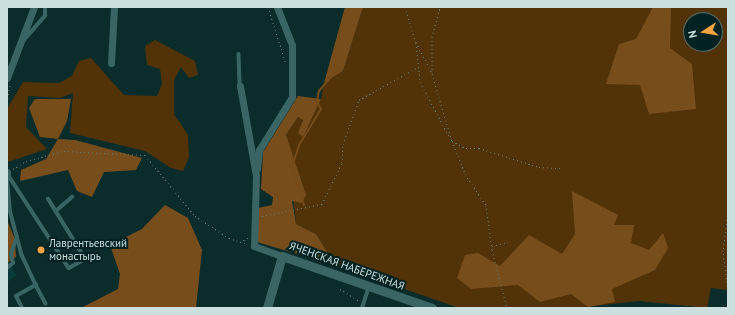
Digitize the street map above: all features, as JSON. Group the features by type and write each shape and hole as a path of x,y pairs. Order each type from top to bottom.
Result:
{"street":[{"path":"9,76 34,7"},
{"path":"111,62 114,7"},
{"path":"254,246 256,176 259,150 292,97 292,45 277,7"},
{"path":"240,86 256,176"},
{"name":"ЯЧЕНСКАЯ НАБЕРЕЖНАЯ","path":"254,246 432,308"},
{"path":"267,308 282,256"}],"lane":[{"path":"22,43 45,16 45,7"},
{"path":"239,54 240,86"},
{"path":"7,172 69,268 85,259 57,210 48,199"},
{"path":"7,172 8,198 18,236 36,285 46,304"},
{"path":"57,210 72,197"},
{"path":"7,268 12,263 11,254 18,236"},
{"path":"22,308 16,296 36,285"},
{"path":"362,308 362,303 369,287"}],"path":[{"path":"268,7 286,65"},
{"path":"405,7 416,42 432,74 452,141 465,174 486,205 491,246 507,308"},
{"path":"432,74 432,37 440,7"},
{"path":"416,42 420,82 452,141 466,148 479,148 539,167 561,168"},
{"path":"254,221 270,212 307,210 322,204 342,163 343,144 359,100 418,67"},
{"path":"7,102 9,76"},
{"path":"7,172 26,161 64,151 145,155 195,216 228,238 254,246"},
{"path":"728,212 723,250 728,291"},
{"path":"491,246 508,242"},
{"path":"340,289 362,303"}],"shaded area":[{"path":"345,7 363,7 343,71 324,83"},
{"path":"363,7 728,7 728,290 711,288 707,308 639,301 575,308 459,308 335,265 316,234 296,224 286,135 298,117 303,119 299,133 303,136 321,99 324,83 343,71"},
{"path":"653,7 671,7 670,48 692,64 696,109 649,114 640,85 606,84 619,44 636,39"},
{"path":"155,40 195,61 198,75 189,78 181,67 174,80 174,114 188,135 189,157 183,171 171,168 145,151 70,133 73,93 60,98 28,96 26,127 47,149 8,162 7,109 23,82 59,83 72,76 79,61 91,58 124,95 157,96 162,84 160,69 147,65 145,46"},
{"path":"298,96 321,99 303,137 298,133 303,120 298,117 286,135 306,195 302,203 292,201 296,224 316,234 335,265 257,242 258,208 272,205 273,197 261,189 263,152"},
{"path":"35,99 71,99 67,121 58,139 40,137 29,108"},
{"path":"58,139 75,140 142,158 136,170 104,172 92,197 77,191 68,170 20,181 21,170 46,159"},
{"path":"572,191 618,215 614,225 634,225 631,243 649,250 663,233 668,248 655,270 612,289 615,302 588,307 571,294 540,302 518,285 471,289 457,278 465,255 478,253 500,266 529,235 562,254 575,234"},
{"path":"165,205 188,218 202,250 196,308 81,308 118,289 120,274 110,245 142,229"},
{"path":"7,220 15,239 16,257 7,263"},
{"path":"7,255 16,276 7,282"}],"waterway":[{"path":"304,205 292,167 299,145 321,109 317,101 319,91 337,70 334,57 347,7"}],"place":[{"name":"Лаврентьевский монастырь","path":"41,250"}]}
